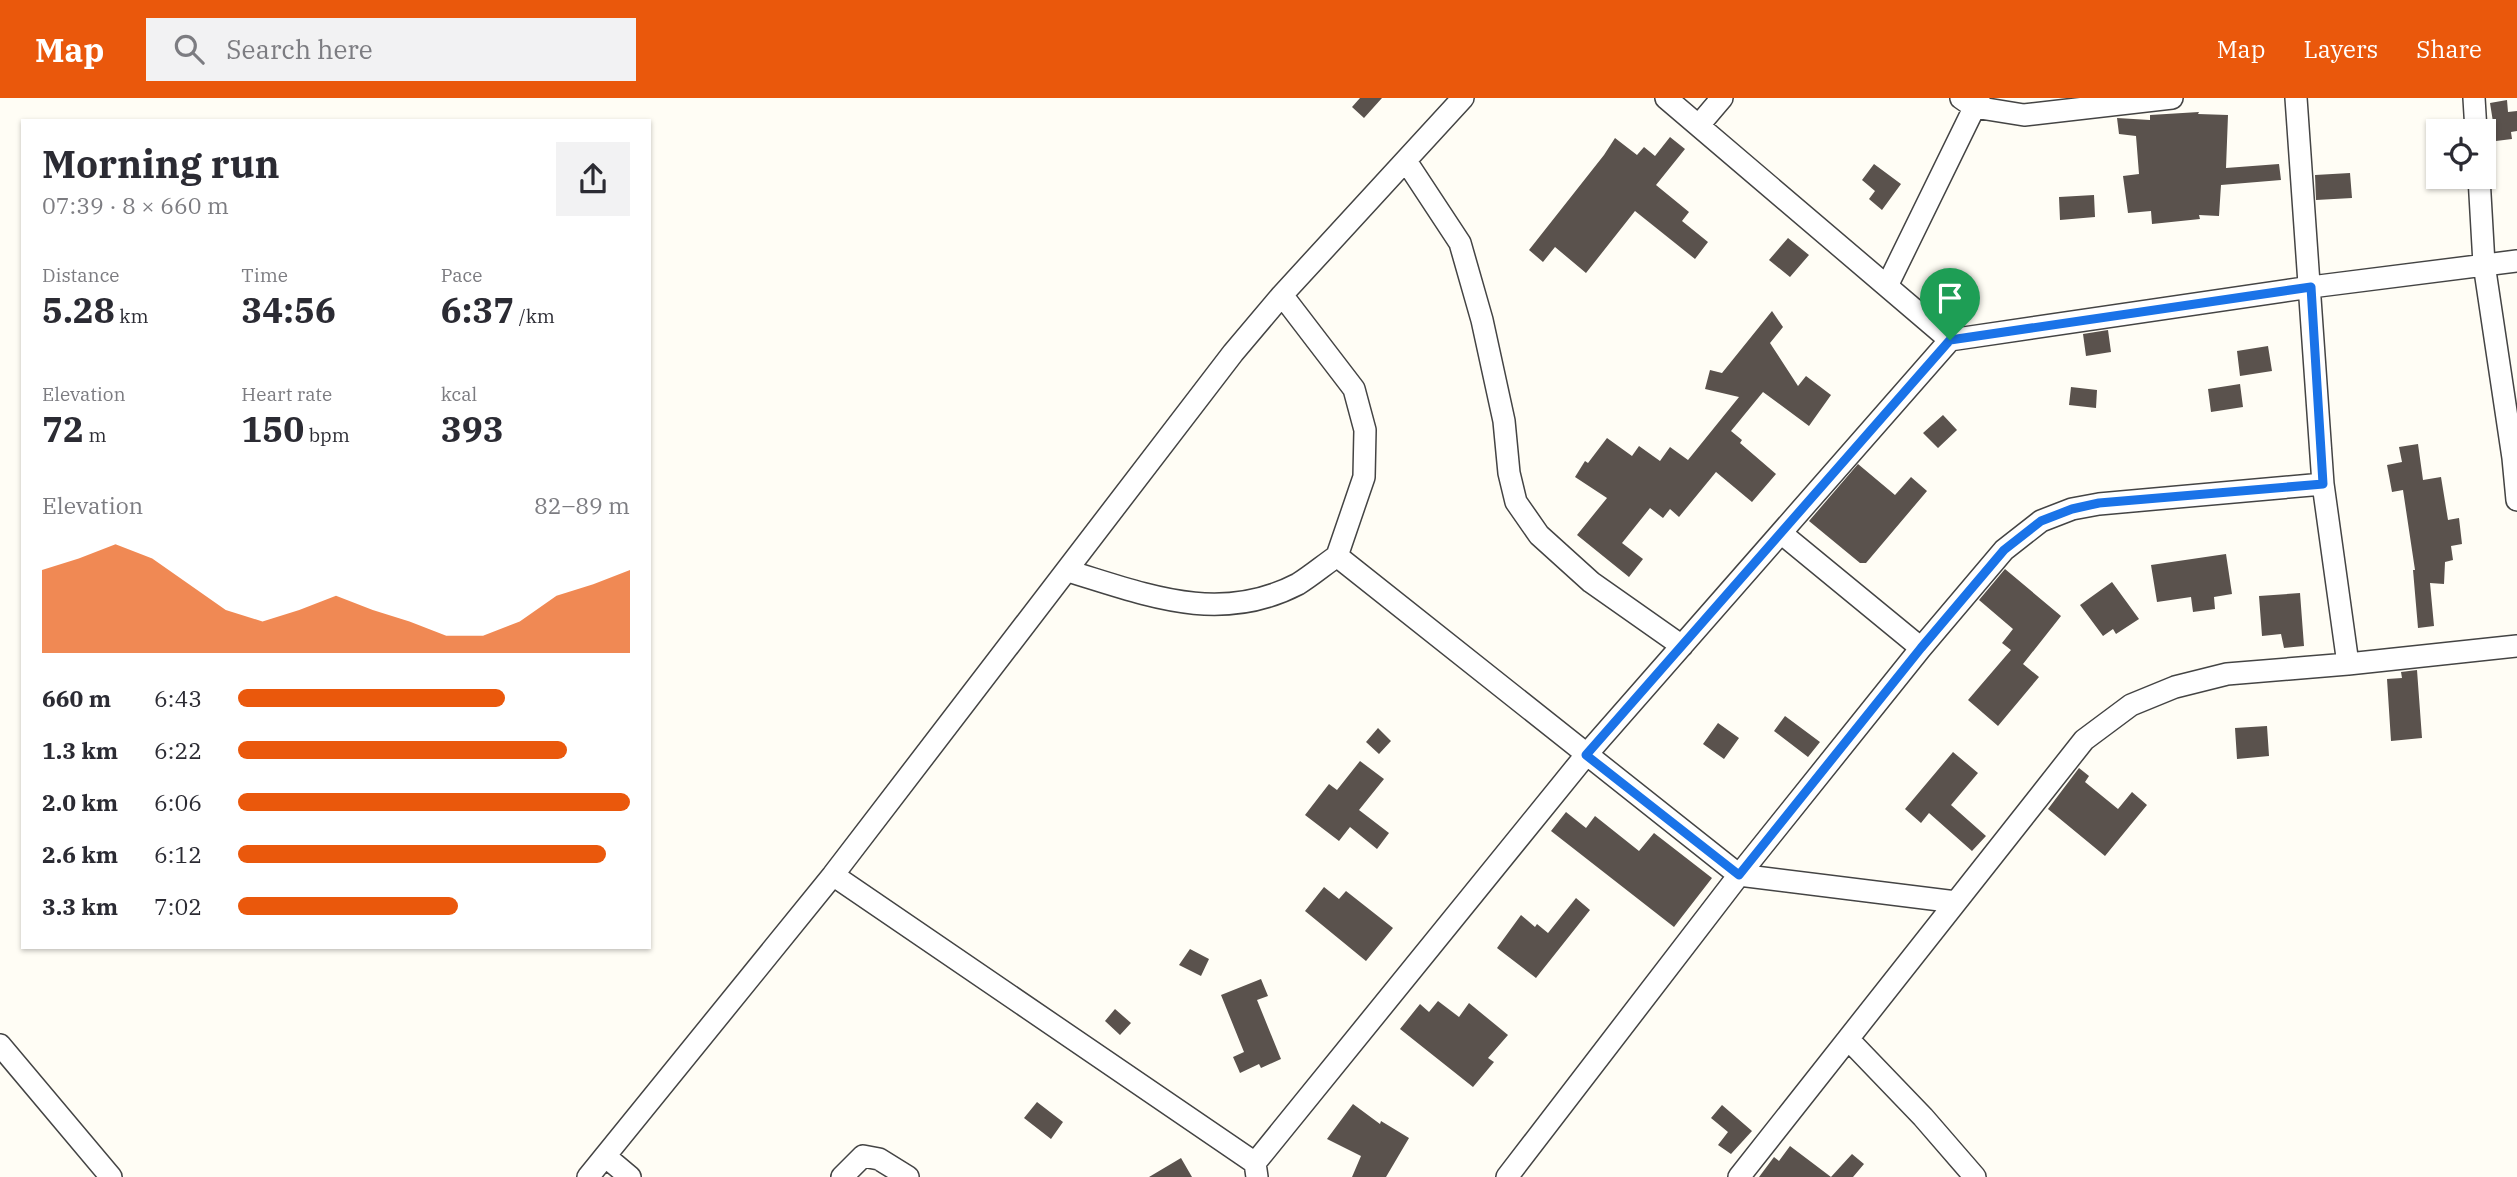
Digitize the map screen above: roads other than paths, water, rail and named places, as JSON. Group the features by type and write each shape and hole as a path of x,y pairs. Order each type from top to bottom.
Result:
{"street":[{"path":"588,1177 833,876 1233,353 1282,295 1463,98"},
{"path":"1666,98 1950,340"},
{"path":"1699,125 1722,98"},
{"path":"1887,286 1971,101 2024,115 2172,98"},
{"path":"2296,98 2323,484 2348,664"},
{"path":"2474,98 2475,119"},
{"path":"1406,161 1460,243 1482,320 1504,421 1509,473 1516,502 1539,535 1591,582 1682,646"},
{"path":"2480,189 2484,264 2515,458 2517,500"},
{"path":"833,876 1256,1170 1586,755 1950,340 2311,287 2517,261"},
{"path":"1068,571 1135,591 1196,605 1240,605 1297,584 1337,556 1364,477 1365,430 1354,389 1282,295"},
{"path":"1507,1177 1739,875 1921,648 2004,550 2041,521 2072,509 2099,503 2323,484"},
{"path":"1781,533 1921,648"},
{"path":"1337,556 1739,875 1956,902"},
{"path":"1739,1177 2084,740 2132,705 2175,687 2227,674 2517,646"},
{"path":"1848,1039 1923,1117 1975,1177"},
{"path":"0,1045 111,1177"},
{"path":"605,1156 630,1177"},
{"path":"842,1177 863,1156 879,1158 908,1177"}]}
